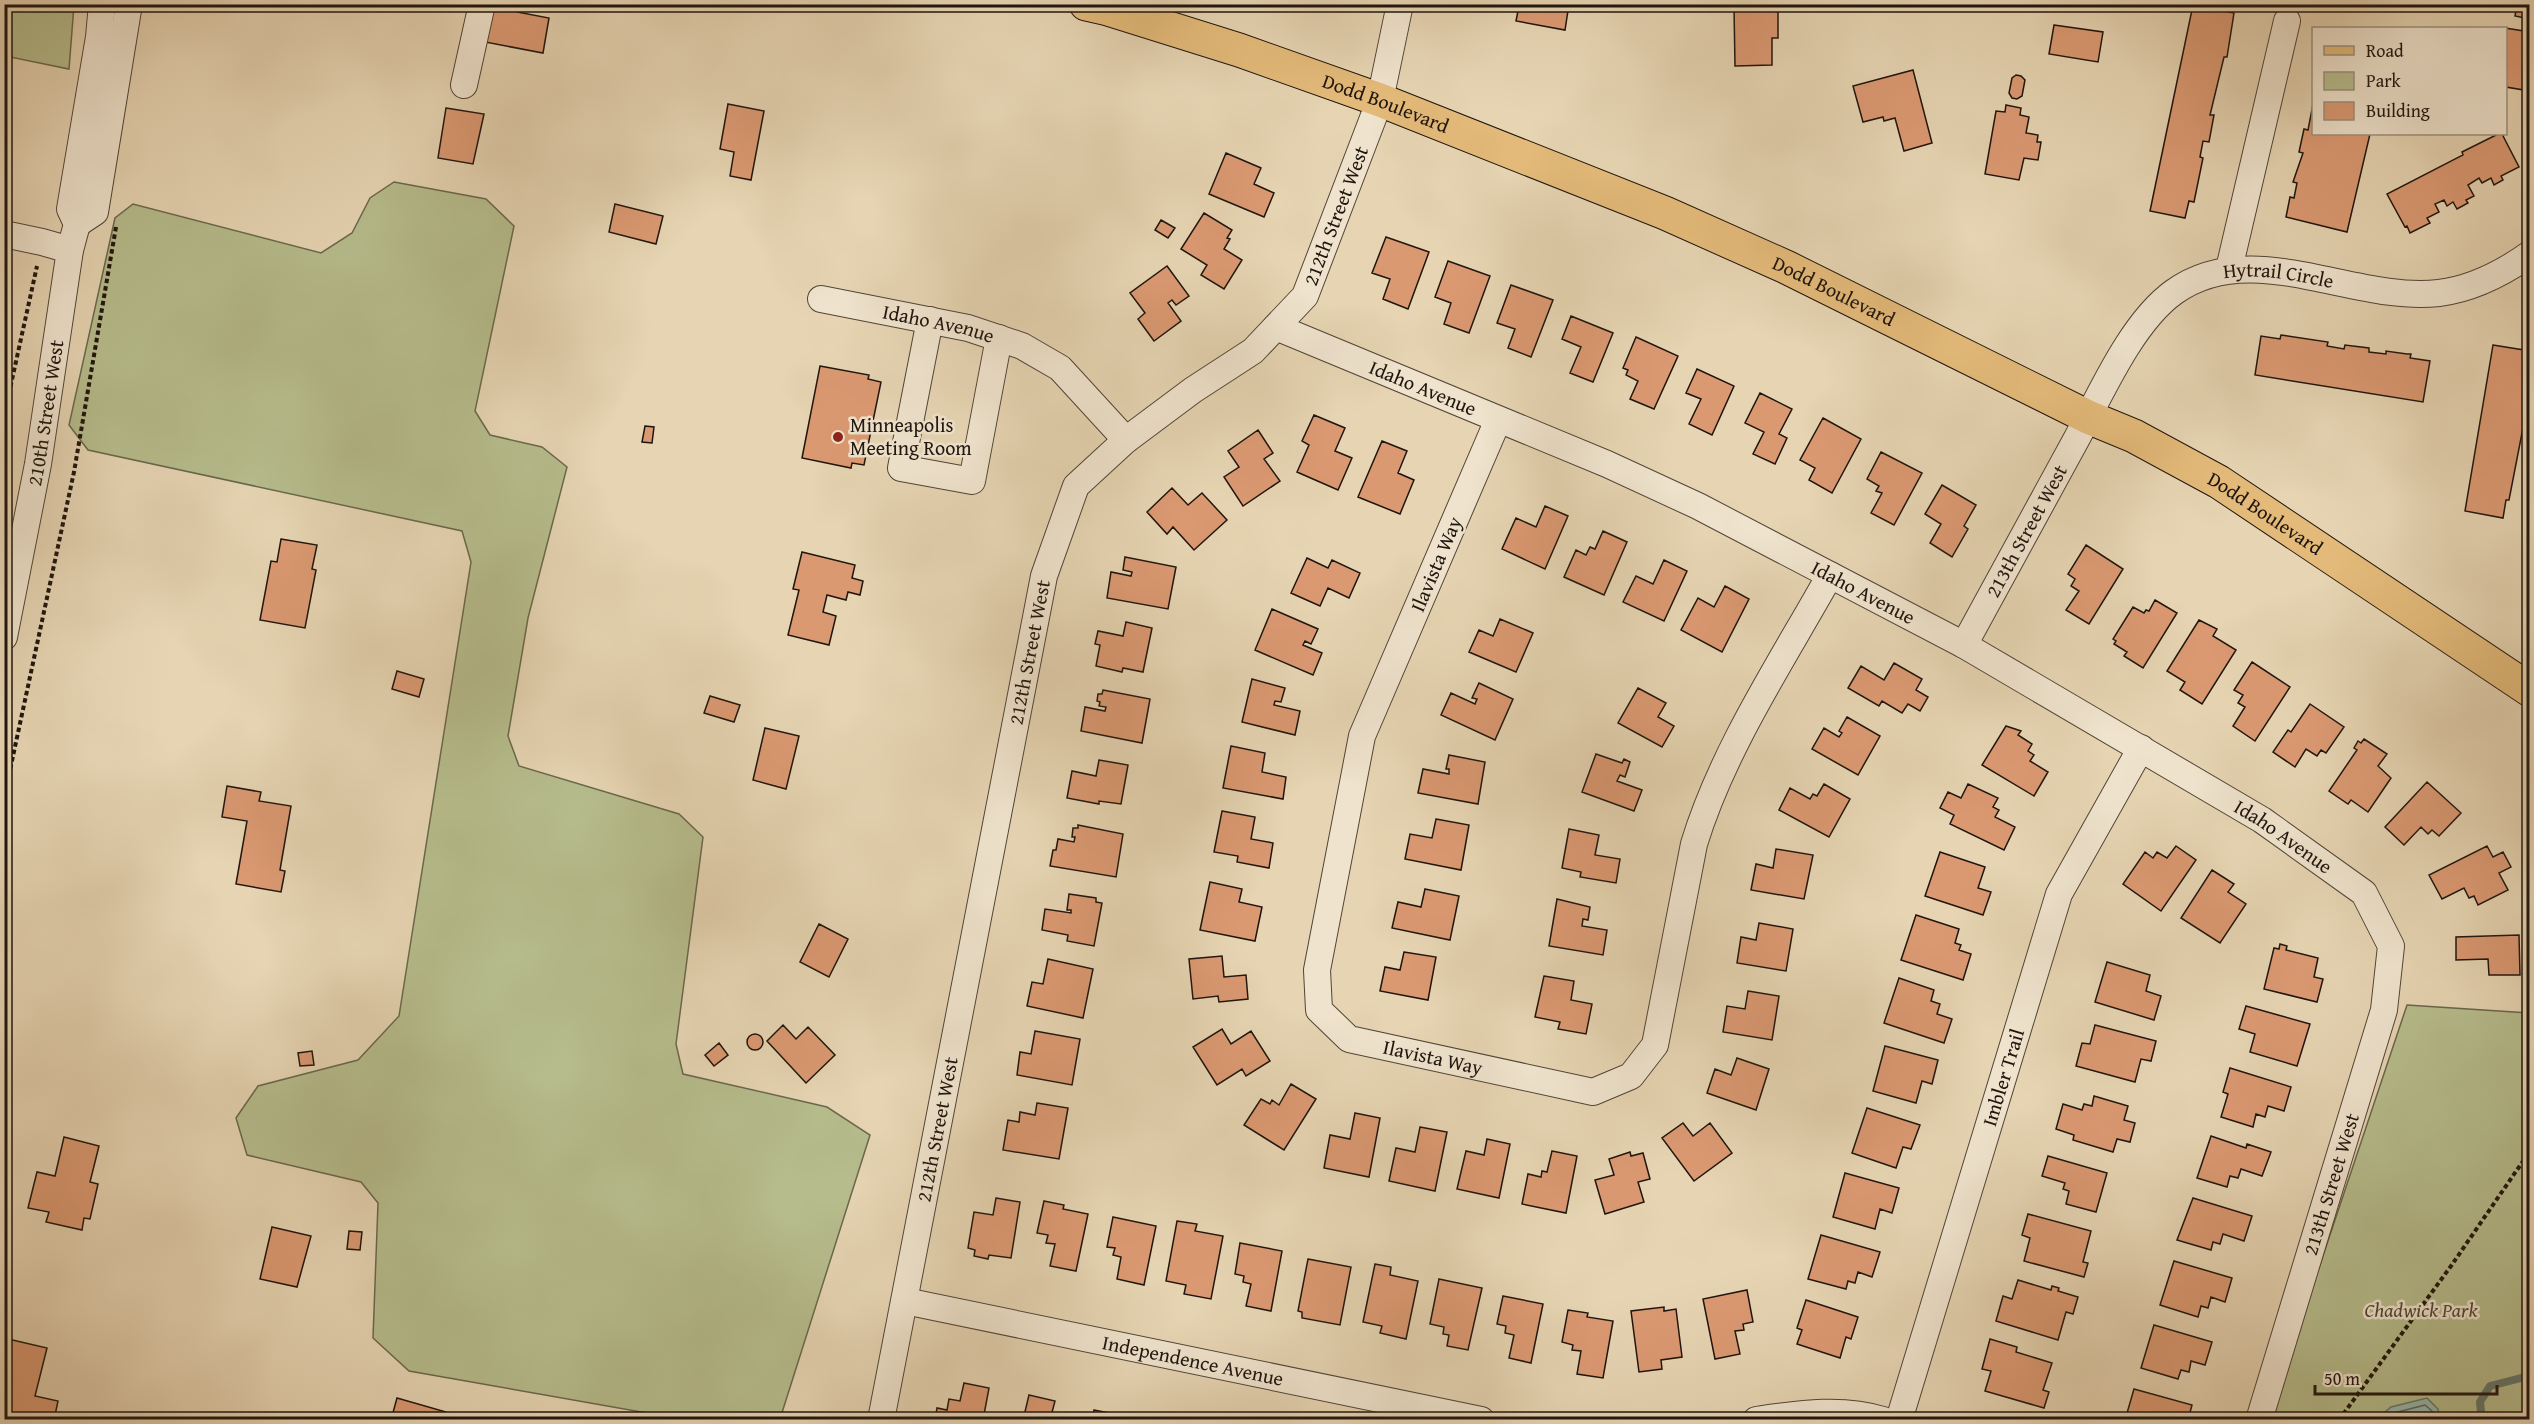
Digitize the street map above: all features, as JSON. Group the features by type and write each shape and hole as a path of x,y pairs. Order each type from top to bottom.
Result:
{"main road":[{"name":"Dodd Boulevard","path":"1086,4 1239,50 1380,100 1721,237 1786,267 2088,417 2134,436 2219,482 2529,690"}],"street":[{"name":"210th Street West","path":"77,224 69,209 99,37 102,4"},
{"name":"210th Street West","path":"4,637 38,464 70,250 77,224 95,212 129,4"},
{"path":"464,85 482,4"},
{"name":"212th Street West","path":"881,1419 1044,576 1076,486 1126,440 1193,390 1253,351 1305,296 1380,100 1400,4"},
{"path":"2229,269 2287,21"},
{"path":"4,234 70,250"},
{"name":"Hytrail Circle","path":"2088,417 2113,369 2145,320 2174,292 2211,272 2229,269 2258,269 2397,293 2439,293 2476,284 2515,264 2529,254"},
{"name":"Idaho Avenue","path":"821,299 968,328 1022,346 1060,368 1126,440"},
{"path":"930,320 901,468 972,481 999,338"},
{"name":"Idaho Avenue","path":"1276,327 1607,464 1698,506 1964,645 2262,820 2364,893 2391,946"},
{"name":"213th Street West","path":"1964,645 2088,417"},
{"name":"Ilavista Way","path":"1498,420 1362,736 1317,970 1319,1011 1349,1039 1593,1092 1631,1076 1654,1045 1694,843 1706,808 1735,744 1830,575"},
{"name":"Imbler Trail","path":"1899,1419 2059,894 2141,748"},
{"name":"213th Street West","path":"2259,1419 2384,1010 2391,946"},
{"name":"Independence Avenue","path":"905,1301 1481,1419"},
{"path":"1756,1419 1812,1412 1869,1415 1883,1419"}],"path":[{"path":"4,798 74,472 116,226"},
{"path":"2339,1419 2451,1266 2529,1151"}],"green space":[{"path":"4,5 74,5 69,69 5,56"},
{"path":"394,182 486,199 514,226 475,411 490,435 542,447 567,467 528,618 508,736 519,766 679,814 703,837 676,1044 683,1074 827,1107 870,1135 780,1419 681,1419 409,1371 373,1338 378,1203 361,1182 247,1155 236,1118 258,1086 358,1060 399,1016 471,562 462,531 88,450 69,425 115,218 133,204 321,253 352,233 370,198"},
{"name":"Chadwick Park","path":"2407,1005 2529,1013 2530,1409 2526,1419 2268,1420"}],"water":[{"path":"2427,1398 2438,1409 2439,1419 2377,1419 2391,1407"}],"building":[{"path":"491,4 519,4 517,12 549,18 543,53 485,42"},
{"path":"1484,4 1569,4 1565,30 1516,21 1518,11"},
{"path":"1740,4 1778,4 1778,38 1772,38 1772,65 1735,66 1734,7 1740,7"},
{"path":"2517,4 2530,4 2530,19 2515,16"},
{"path":"2193,5 2234,13 2227,57 2224,57 2210,115 2214,115 2209,142 2203,141 2200,157 2203,158 2194,202 2189,201 2185,218 2150,211"},
{"path":"2054,25 2103,32 2098,62 2049,54"},
{"path":"2507,28 2530,32 2530,91 2507,87"},
{"path":"1913,70 1932,143 1904,151 1895,118 1884,121 1883,117 1863,122 1853,86"},
{"path":"2016,75 2025,80 2022,96 2017,99 2012,98 2009,93 2012,78"},
{"path":"728,104 764,111 751,180 730,176 734,152 720,149"},
{"path":"2006,105 2021,108 2020,115 2029,117 2026,133 2038,135 2037,142 2041,142 2038,160 2024,158 2019,180 1985,174 1996,111 2005,112"},
{"path":"446,108 484,114 473,164 438,158"},
{"path":"2312,109 2312,135 2370,135 2347,232 2286,217 2290,197 2294,198 2297,183 2293,182 2303,153 2299,152 2304,129 2308,130"},
{"path":"2496,135 2503,135 2519,167 2501,176 2503,180 2494,185 2491,178 2482,183 2479,178 2468,185 2474,196 2466,200 2468,203 2457,209 2453,202 2447,206 2444,200 2435,204 2439,212 2427,218 2430,223 2410,233 2387,194 2463,155 2462,152"},
{"path":"1226,153 1261,168 1254,184 1274,193 1264,217 1209,194"},
{"path":"615,204 663,216 656,244 609,232"},
{"path":"1204,213 1232,230 1224,249 1242,260 1224,289 1201,275 1207,265 1181,249"},
{"path":"1161,220 1175,228 1168,238 1155,230"},
{"path":"1386,237 1429,252 1408,309 1383,299 1390,279 1372,273"},
{"path":"1448,261 1490,276 1469,333 1444,324 1451,303 1435,297"},
{"path":"1167,266 1189,296 1176,305 1172,300 1168,303 1181,321 1154,341 1138,319 1145,313 1130,293"},
{"path":"1511,285 1553,300 1531,357 1508,348 1515,329 1497,323"},
{"path":"1571,316 1613,333 1593,382 1570,373 1581,347 1562,339"},
{"path":"2281,335 2328,342 2327,346 2344,349 2345,345 2369,348 2369,352 2386,354 2386,351 2411,354 2410,358 2430,361 2423,402 2255,375 2261,336 2280,339"},
{"path":"1636,337 1678,356 1654,409 1630,399 1638,381 1626,375 1628,370 1623,368"},
{"path":"2493,345 2530,351 2530,394 2525,394 2523,409 2526,410 2522,433 2509,500 2506,500 2503,518 2465,511"},
{"name":"Minneapolis Meeting Room","path":"820,366 869,375 868,379 881,382 864,465 852,463 851,468 802,458"},
{"path":"1697,369 1734,386 1712,435 1689,424 1701,399 1686,393"},
{"path":"1760,393 1792,409 1779,434 1787,438 1775,464 1753,454 1764,432 1745,423"},
{"path":"1314,415 1345,428 1335,451 1352,458 1338,490 1297,472 1309,445 1302,441"},
{"path":"1823,418 1861,439 1832,493 1809,480 1815,468 1800,460"},
{"path":"645,426 654,427 652,443 642,442"},
{"path":"1258,430 1273,453 1264,459 1280,481 1243,506 1224,477 1239,467 1228,451"},
{"path":"1382,441 1407,451 1398,473 1414,480 1400,514 1358,497"},
{"path":"1881,452 1922,473 1894,525 1871,513 1882,493 1876,491 1879,486 1867,479"},
{"path":"1942,485 1976,505 1964,526 1968,529 1952,557 1930,543 1941,524 1925,514"},
{"path":"1172,488 1188,505 1202,493 1227,520 1194,550 1173,527 1167,534 1147,512"},
{"path":"1545,506 1568,516 1545,569 1502,549 1516,518 1536,527"},
{"path":"1603,531 1627,542 1604,595 1564,577 1576,550 1586,555 1590,547 1595,549"},
{"path":"281,539 317,545 312,569 316,570 305,628 260,620 271,561 277,562"},
{"path":"2086,545 2123,569 2089,624 2066,610 2079,591 2071,586 2075,579 2068,574"},
{"path":"802,552 855,565 852,578 863,581 860,595 848,592 846,600 827,595 823,612 836,616 829,645 788,635 799,590 793,589"},
{"path":"1125,557 1176,567 1168,609 1107,598 1111,572 1131,576 1132,572 1123,570"},
{"path":"1307,558 1328,568 1332,560 1360,573 1349,598 1328,588 1320,606 1291,593"},
{"path":"1664,560 1687,571 1664,621 1623,602 1636,576 1653,584"},
{"path":"1725,586 1749,599 1722,652 1681,630 1698,598 1714,607"},
{"path":"2155,600 2177,613 2143,668 2124,656 2127,652 2114,644 2116,641 2113,639 2133,607 2144,613 2146,610 2149,611"},
{"path":"1272,609 1318,629 1311,644 1305,641 1303,645 1322,653 1313,675 1255,650"},
{"path":"1500,619 1533,633 1516,672 1469,652 1479,630 1493,636"},
{"path":"2199,620 2217,629 2213,636 2236,650 2202,704 2180,690 2185,682 2167,671"},
{"path":"1126,622 1152,628 1143,672 1123,668 1122,672 1096,666 1100,645 1095,644 1098,631 1123,636"},
{"path":"2252,662 2290,687 2255,741 2233,726 2245,707 2238,703 2243,695 2234,690"},
{"path":"1894,663 1922,679 1916,690 1928,697 1920,711 1908,704 1902,713 1882,701 1879,706 1848,688 1861,666 1884,680"},
{"path":"397,671 424,679 419,697 392,689"},
{"path":"1252,679 1285,688 1281,702 1275,701 1274,705 1300,711 1295,735 1242,722"},
{"path":"1479,683 1513,699 1495,740 1441,715 1451,693 1475,704 1477,699 1472,698"},
{"path":"1638,688 1666,703 1658,717 1674,726 1662,747 1618,723"},
{"path":"1103,690 1150,699 1142,743 1081,731 1085,707 1105,711 1106,707 1099,706 1100,702 1097,701 1098,694 1102,694"},
{"path":"710,696 740,705 734,722 704,713"},
{"path":"2310,704 2344,727 2326,753 2321,750 2317,756 2306,749 2295,767 2273,752 2288,730 2291,732"},
{"path":"1847,717 1880,736 1858,775 1812,749 1824,728 1839,737 1842,733 1839,731"},
{"path":"2006,726 2021,731 2018,735 2032,744 2028,751 2034,755 2030,761 2048,772 2034,796 1982,765"},
{"path":"765,728 799,736 786,789 753,780"},
{"path":"2364,739 2387,754 2378,766 2391,778 2368,812 2351,800 2348,804 2329,791 2357,750 2354,748 2358,741 2361,743"},
{"path":"1231,746 1265,753 1262,772 1286,777 1283,799 1223,788"},
{"path":"1596,754 1622,763 1624,759 1630,762 1625,777 1620,775 1617,781 1642,790 1634,811 1582,792"},
{"path":"1449,755 1485,762 1478,804 1418,793 1423,769 1449,774 1449,769 1446,769"},
{"path":"1099,760 1128,765 1121,804 1099,801 1099,804 1067,798 1072,771 1096,776"},
{"path":"2427,782 2461,813 2439,836 2432,830 2428,834 2421,827 2404,845 2385,827"},
{"path":"1824,784 1850,799 1829,837 1779,810 1790,788 1810,799 1813,794 1817,796"},
{"path":"1968,784 1998,798 1993,807 1999,810 1995,817 2015,827 2004,850 1950,824 1954,815 1940,808 1948,792 1961,798"},
{"path":"227,786 261,792 259,801 291,806 280,870 285,871 281,892 236,884 247,821 222,817"},
{"path":"1222,811 1255,817 1251,839 1273,843 1269,868 1237,862 1238,856 1214,852"},
{"path":"1436,819 1469,825 1461,870 1405,859 1410,834 1432,838"},
{"path":"1078,825 1123,834 1116,877 1050,866 1058,839 1074,842 1073,828 1078,828"},
{"path":"1569,829 1599,835 1595,855 1620,859 1616,883 1580,877 1581,872 1562,868"},
{"path":"2176,846 2196,860 2161,911 2123,884 2145,852 2153,858 2157,852 2167,858"},
{"path":"2487,846 2493,857 2503,852 2511,867 2499,873 2508,890 2478,905 2474,896 2469,898 2464,888 2442,899 2429,875"},
{"path":"1776,849 1813,855 1804,899 1751,890 1756,864 1773,868"},
{"path":"1940,852 1985,867 1978,888 1991,892 1983,915 1925,896"},
{"path":"2212,870 2234,884 2228,892 2246,904 2220,943 2181,918"},
{"path":"1210,882 1242,889 1239,902 1262,907 1255,941 1200,930"},
{"path":"1425,889 1459,896 1450,940 1392,928 1398,902 1421,907"},
{"path":"1069,894 1096,898 1096,902 1102,903 1094,946 1067,941 1068,935 1042,930 1045,909 1071,913 1071,910 1067,910"},
{"path":"1557,899 1590,907 1588,920 1583,919 1582,926 1607,930 1603,955 1549,946"},
{"path":"1916,915 1959,929 1955,943 1961,945 1959,950 1971,954 1963,980 1901,960"},
{"path":"1759,923 1793,929 1786,971 1737,963 1741,937 1756,940"},
{"path":"819,924 848,939 829,977 800,962"},
{"path":"2519,935 2520,975 2489,975 2488,959 2456,960 2456,937"},
{"path":"2280,944 2287,946 2286,950 2318,958 2314,977 2323,979 2317,1002 2264,989 2274,948 2279,949"},
{"path":"1404,952 1436,957 1428,1000 1380,991 1385,967 1400,970"},
{"path":"1222,956 1224,977 1246,975 1248,999 1219,1002 1218,996 1193,999 1189,959"},
{"path":"1048,959 1093,969 1083,1018 1027,1006 1032,982 1043,984"},
{"path":"2107,962 2150,975 2146,991 2161,996 2154,1020 2095,1002"},
{"path":"1544,976 1574,981 1571,1000 1592,1004 1586,1034 1558,1029 1560,1022 1535,1017"},
{"path":"1899,978 1934,990 1931,1001 1940,1004 1937,1014 1952,1019 1944,1043 1884,1023"},
{"path":"1748,991 1779,996 1772,1040 1723,1032 1727,1006 1745,1009"},
{"path":"2246,1006 2310,1024 2297,1066 2250,1052 2255,1034 2239,1029"},
{"path":"783,1025 796,1039 808,1027 835,1055 806,1083 767,1041"},
{"path":"2095,1025 2156,1041 2151,1061 2141,1059 2135,1082 2076,1066 2082,1043 2090,1044"},
{"path":"1222,1029 1231,1044 1251,1031 1270,1061 1246,1076 1242,1069 1217,1085 1193,1047"},
{"path":"1035,1031 1080,1039 1072,1085 1017,1075 1020,1052 1031,1054"},
{"path":"752,1034 758,1034 763,1042 761,1048 752,1050 747,1045 747,1039"},
{"path":"719,1043 728,1055 714,1066 705,1055"},
{"path":"1885,1046 1938,1060 1932,1084 1922,1081 1916,1103 1873,1091"},
{"path":"312,1051 314,1065 300,1066 298,1053"},
{"path":"1737,1058 1769,1069 1756,1110 1707,1093 1715,1069 1731,1075"},
{"path":"2230,1068 2291,1087 2284,1111 2268,1106 2265,1117 2256,1114 2253,1127 2221,1117 2228,1094 2223,1092"},
{"path":"1291,1084 1316,1099 1284,1150 1244,1125 1261,1099 1270,1104 1272,1100 1279,1105"},
{"path":"2094,1096 2128,1106 2124,1120 2135,1123 2130,1142 2117,1139 2113,1152 2073,1140 2074,1135 2056,1129 2063,1104 2082,1110 2084,1104 2092,1106"},
{"path":"1037,1103 1068,1108 1059,1159 1003,1150 1008,1120 1019,1122 1020,1112 1035,1115"},
{"path":"1867,1108 1920,1125 1911,1149 1903,1147 1896,1168 1852,1153"},
{"path":"1355,1113 1380,1118 1369,1177 1324,1168 1330,1135 1350,1139"},
{"path":"1683,1123 1693,1136 1710,1123 1732,1153 1694,1181 1662,1138"},
{"path":"1420,1127 1447,1132 1435,1191 1389,1181 1396,1148 1415,1152"},
{"path":"2211,1136 2246,1148 2247,1144 2271,1152 2262,1176 2241,1169 2238,1178 2230,1176 2227,1187 2197,1178"},
{"path":"64,1137 99,1146 90,1182 98,1184 90,1219 84,1218 82,1230 46,1222 49,1212 28,1208 37,1172 55,1176"},
{"path":"1487,1139 1510,1144 1499,1198 1457,1189 1466,1151 1484,1155"},
{"path":"1552,1151 1577,1156 1566,1213 1522,1204 1528,1174 1541,1177 1542,1171 1547,1172"},
{"path":"1630,1152 1631,1156 1643,1153 1650,1179 1638,1182 1644,1202 1605,1214 1595,1180 1614,1175 1609,1159"},
{"path":"2048,1156 2107,1173 2096,1212 2066,1204 2069,1191 2063,1189 2065,1183 2042,1176"},
{"path":"1845,1173 1899,1188 1892,1213 1880,1209 1875,1229 1833,1217"},
{"path":"996,1198 1020,1202 1011,1258 989,1255 988,1259 974,1256 975,1250 968,1248 974,1212 993,1215"},
{"path":"2193,1198 2252,1216 2244,1241 2223,1234 2220,1244 2213,1242 2211,1250 2177,1240"},
{"path":"1044,1201 1064,1205 1063,1209 1088,1214 1076,1271 1050,1266 1055,1244 1046,1243 1048,1235 1037,1233"},
{"path":"2028,1214 2091,1231 2083,1262 2088,1263 2084,1277 2024,1261 2030,1238 2022,1235"},
{"path":"1113,1217 1156,1226 1144,1285 1117,1279 1121,1257 1113,1255 1115,1248 1107,1247"},
{"path":"1177,1221 1197,1224 1195,1231 1223,1236 1211,1299 1184,1294 1186,1285 1166,1281"},
{"path":"272,1227 311,1236 297,1287 260,1279"},
{"path":"349,1231 362,1232 360,1250 347,1249"},
{"path":"1821,1235 1880,1252 1872,1277 1858,1272 1855,1283 1848,1281 1846,1289 1808,1279"},
{"path":"1240,1243 1282,1251 1271,1311 1246,1306 1251,1284 1243,1282 1244,1276 1235,1274"},
{"path":"1308,1259 1351,1267 1340,1325 1302,1318 1302,1312 1298,1311"},
{"path":"2174,1261 2232,1278 2225,1302 2211,1297 2208,1308 2201,1306 2198,1317 2160,1305"},
{"path":"1375,1264 1391,1267 1390,1275 1418,1281 1406,1339 1380,1333 1382,1326 1363,1322"},
{"path":"1439,1279 1482,1288 1468,1350 1447,1346 1449,1335 1443,1334 1444,1327 1430,1324"},
{"path":"2018,1280 2051,1290 2052,1286 2059,1288 2058,1291 2078,1297 2073,1314 2066,1312 2058,1340 1996,1321 2003,1296 2012,1299"},
{"path":"1747,1290 1753,1322 1743,1324 1744,1330 1735,1331 1740,1354 1715,1359 1703,1299"},
{"path":"1503,1296 1543,1304 1531,1363 1509,1358 1514,1335 1505,1333 1506,1326 1497,1324"},
{"path":"1806,1300 1858,1317 1851,1339 1846,1337 1840,1358 1797,1344 1802,1330 1797,1328"},
{"path":"1664,1307 1664,1311 1676,1309 1682,1357 1661,1360 1662,1369 1639,1372 1631,1311"},
{"path":"1568,1310 1588,1313 1587,1317 1613,1321 1603,1378 1577,1374 1581,1351 1572,1350 1573,1345 1562,1342"},
{"path":"2154,1325 2212,1342 2205,1365 2191,1361 2189,1372 2181,1370 2178,1379 2141,1368"},
{"path":"4,1338 47,1348 35,1396 58,1401 54,1420 24,1420 4,1415"},
{"path":"1990,1339 2017,1347 2016,1352 2052,1363 2043,1390 2049,1392 2044,1408 1985,1391 1991,1371 1982,1369"},
{"path":"964,1383 989,1388 983,1420 935,1420 937,1408 947,1410 949,1399 960,1401"},
{"path":"2134,1389 2192,1405 2188,1420 2125,1420"},
{"path":"1029,1395 1055,1401 1050,1420 1023,1420"},
{"path":"397,1398 446,1412 445,1420 391,1420"},
{"path":"1094,1410 1120,1415 1119,1420 1070,1420 1071,1415 1093,1419"}],"waterway":[{"path":"2482,1420 2480,1402 2490,1386 2525,1377 2530,1372"}],"place":[{"name":"Minneapolis Meeting Room","path":"838,437"}]}
